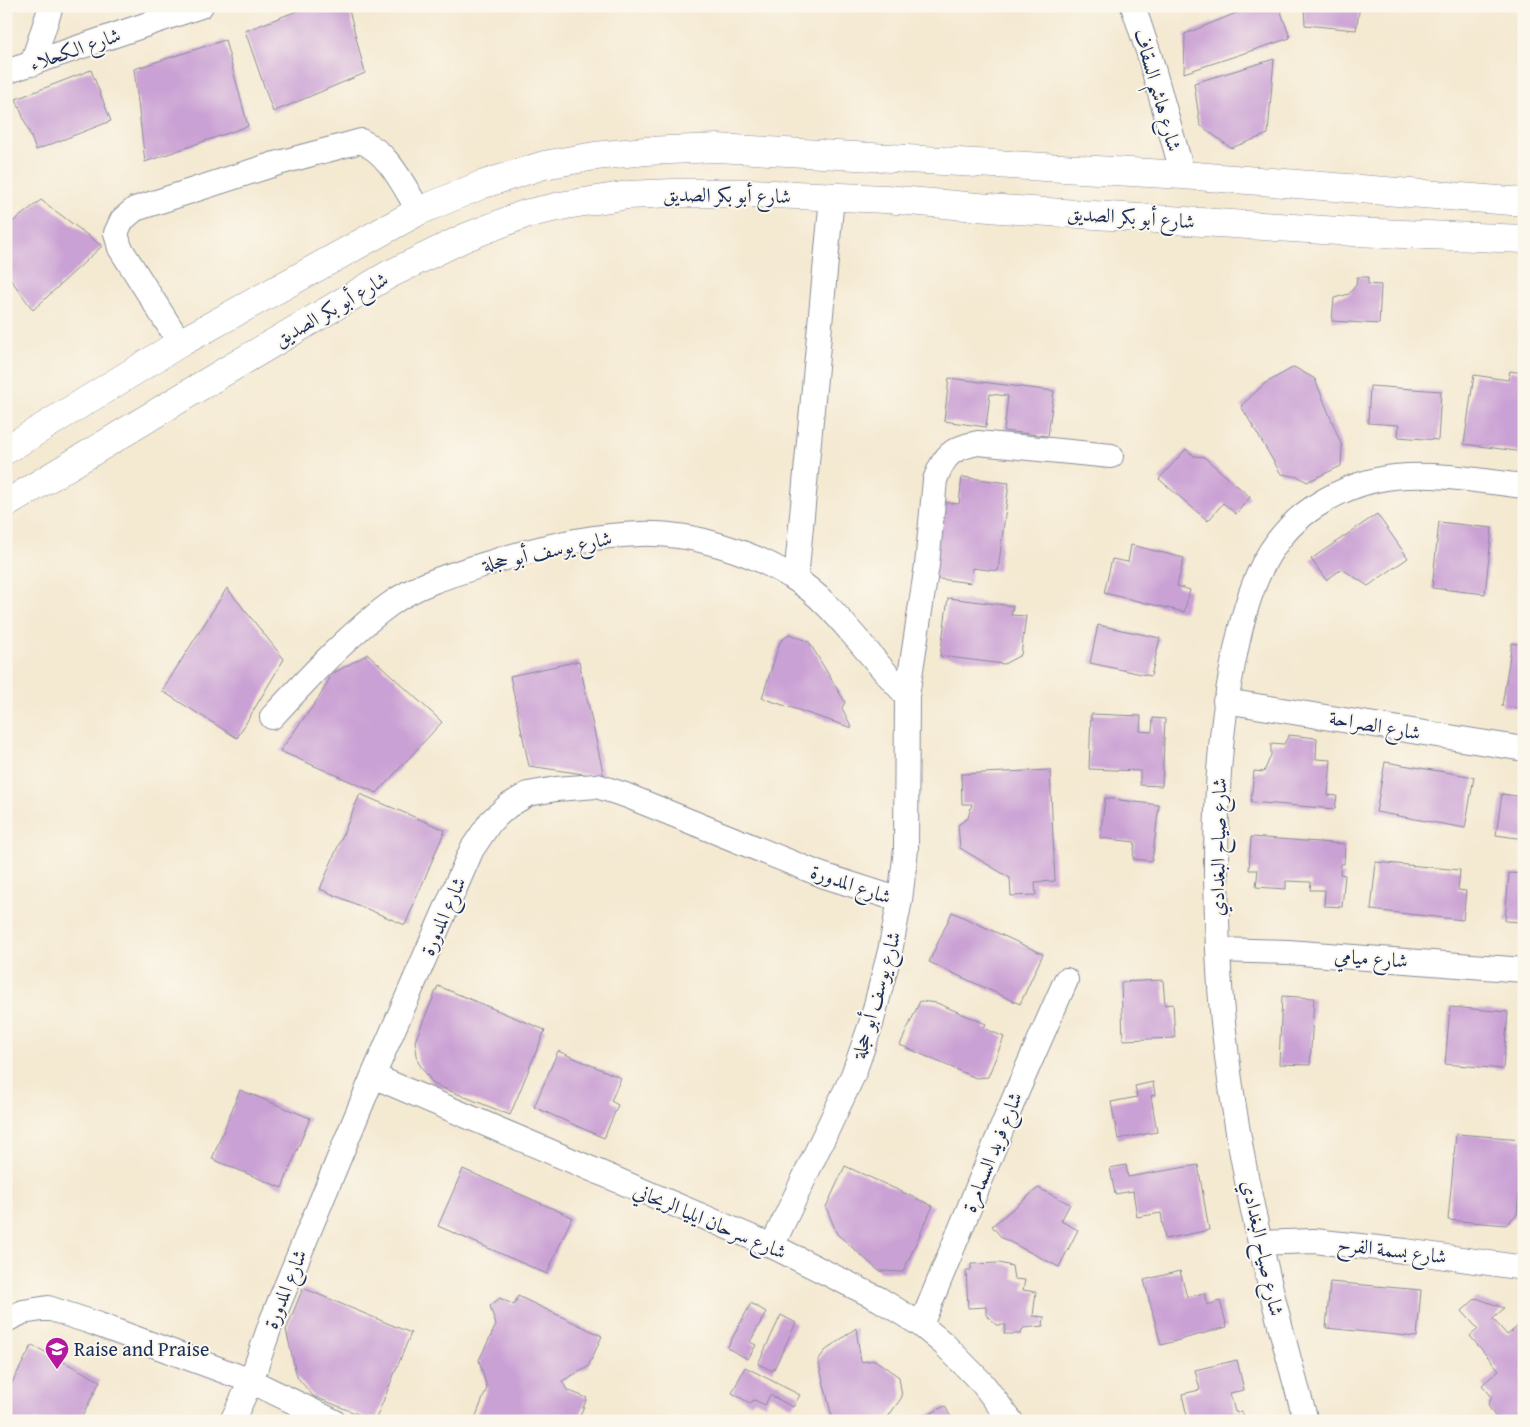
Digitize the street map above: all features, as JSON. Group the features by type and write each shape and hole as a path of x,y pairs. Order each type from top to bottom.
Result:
{"main road":[{"name":"شارع أبو بكر الصديق","path":"6,450 180,343 419,211 481,185 544,165 595,156 646,151 717,148 1183,175 1524,202"},
{"path":"1354,232 1367,223 1371,208 1364,194 1357,190"},
{"name":"شارع أبو بكر الصديق","path":"6,504 388,275 464,238 525,214 566,205 628,195 750,193 1354,232 1524,239"}],"street":[{"path":"32,64 51,6"},
{"name":"شارع الكحلاء","path":"6,72 201,6"},
{"name":"شارع هاشم السقاف","path":"1133,6 1149,54 1183,175"},
{"path":"180,343 120,248 116,233 122,220 135,209 276,164 361,141 372,146 387,160 419,211"},
{"path":"796,579 832,197"},
{"name":"شارع يوسف أبو حجلة","path":"772,1246 853,1075 864,1044 890,951 900,900 908,822 906,696 927,565 935,480 951,452 959,447 978,443 1111,456"},
{"name":"شارع صياح البغدادي","path":"1306,1421 1282,1335 1260,1243 1242,1151 1224,1033 1218,950 1216,841 1225,701 1241,621 1253,585 1268,552 1292,525 1314,507 1359,484 1406,476 1524,486"},
{"name":"شارع يوسف أبو حجلة","path":"272,717 351,638 390,604 426,584 519,553 607,536 643,534 690,538 742,552 772,565 796,579 819,597 839,618 906,696"},
{"name":"شارع الصراحة","path":"1225,701 1524,749"},
{"name":"شارع المدورة","path":"232,1421 250,1381 272,1320 373,1076 472,849 491,820 508,806 528,794 556,789 597,786 625,795 822,875 900,900"},
{"name":"شارع ميامي","path":"1218,950 1298,953 1524,970"},
{"name":"شارع فريد السمامرة","path":"921,1325 1018,1089 1066,980"},
{"name":"شارع سرحان ايليا الريحاني","path":"373,1076 772,1246 879,1299 921,1325 944,1344 966,1365 1011,1421"},
{"name":"شارع بسمة الفرح","path":"1260,1243 1314,1241 1404,1251 1524,1268"},
{"path":"6,1320 23,1312 48,1308 250,1381 333,1421"}],"building":[{"path":"310,6 348,6 365,73 273,112 245,31"},
{"path":"1253,6 1279,6 1290,38 1184,73 1185,34"},
{"path":"1304,6 1360,6 1356,30 1305,25"},
{"path":"225,40 248,126 145,162 134,69"},
{"path":"1274,59 1268,134 1231,148 1200,125 1194,83"},
{"path":"91,70 111,121 36,150 16,99"},
{"path":"41,200 102,246 33,310 6,273 6,227"},
{"path":"1357,277 1368,277 1368,284 1381,285 1379,324 1332,321 1334,298 1349,294 1356,285"},
{"path":"1294,367 1315,379 1342,446 1341,466 1307,482 1299,477 1281,474 1241,406 1264,384"},
{"path":"1510,371 1524,373 1524,452 1464,444 1474,375 1508,380"},
{"path":"949,378 1054,391 1048,436 1004,431 1008,396 990,394 986,427 944,421"},
{"path":"1370,386 1441,391 1438,440 1398,437 1399,425 1368,423"},
{"path":"1186,449 1194,456 1204,457 1250,497 1236,514 1223,503 1208,521 1159,479"},
{"path":"962,477 1009,483 998,571 972,568 971,583 932,578 941,502 959,504"},
{"path":"1377,514 1408,558 1368,586 1342,569 1326,580 1311,559"},
{"path":"1439,522 1492,528 1485,594 1432,588"},
{"path":"1131,545 1184,558 1177,586 1190,590 1184,612 1104,593 1112,559 1128,562"},
{"path":"227,588 284,659 237,738 162,691"},
{"path":"948,598 1013,606 1011,615 1026,616 1021,655 1004,664 940,656"},
{"path":"1098,625 1160,638 1151,676 1090,663"},
{"path":"789,634 809,642 845,702 842,708 852,728 762,698 780,642"},
{"path":"1512,643 1524,645 1524,709 1502,706"},
{"path":"368,654 442,722 377,793 280,751 320,696 332,674"},
{"path":"579,661 604,777 529,766 510,676"},
{"path":"1091,714 1141,716 1140,731 1152,732 1153,718 1165,719 1162,786 1140,785 1140,771 1089,769"},
{"path":"1289,735 1317,738 1316,759 1331,760 1328,795 1337,796 1335,809 1251,802 1254,771 1264,772 1271,755 1271,743 1284,744"},
{"path":"1385,762 1474,777 1465,828 1376,812"},
{"path":"1050,770 1055,881 1035,882 1036,895 1011,896 1010,878 960,848 958,825 968,818 972,804 962,804 961,774"},
{"path":"360,794 445,830 405,925 320,889"},
{"path":"1502,794 1524,797 1524,839 1496,835"},
{"path":"1105,798 1159,805 1152,861 1133,859 1135,842 1100,838"},
{"path":"1251,837 1345,844 1344,864 1341,864 1340,874 1345,875 1342,907 1324,906 1325,890 1310,890 1311,882 1286,881 1286,889 1256,887 1258,870 1249,870"},
{"path":"1376,862 1460,870 1458,890 1466,891 1463,920 1371,910"},
{"path":"1509,873 1524,874 1524,922 1505,921"},
{"path":"952,912 1043,954 1020,1004 929,962"},
{"path":"1163,980 1165,1005 1173,1004 1175,1038 1123,1040 1121,982"},
{"path":"438,986 545,1030 510,1115 433,1084 418,1062 415,1041"},
{"path":"1282,996 1314,998 1310,1065 1279,1064"},
{"path":"920,1001 937,1003 986,1024 984,1028 1004,1037 988,1077 976,1078 900,1045"},
{"path":"1450,1007 1508,1012 1503,1069 1445,1064"},
{"path":"558,1051 621,1078 611,1101 618,1105 604,1138 534,1107"},
{"path":"1153,1082 1155,1095 1151,1096 1157,1132 1118,1139 1111,1102 1137,1097 1135,1086"},
{"path":"240,1090 310,1118 282,1188 212,1159"},
{"path":"1456,1134 1523,1139 1517,1214 1506,1225 1448,1220"},
{"path":"1126,1165 1128,1177 1198,1165 1209,1230 1165,1239 1161,1213 1137,1217 1133,1191 1115,1194 1110,1168"},
{"path":"845,1166 933,1206 903,1272 879,1271 837,1234 826,1207"},
{"path":"463,1169 572,1217 547,1274 438,1226"},
{"path":"1038,1188 1070,1204 1061,1221 1078,1230 1059,1267 1002,1238 992,1226"},
{"path":"999,1263 1012,1266 1014,1279 1025,1280 1023,1290 1036,1292 1033,1316 1044,1317 1043,1326 1023,1328 1021,1334 1004,1334 1006,1325 996,1325 986,1315 986,1307 968,1308 966,1270 971,1270 971,1264"},
{"path":"1180,1271 1187,1297 1204,1293 1207,1305 1220,1301 1227,1327 1161,1345 1144,1280"},
{"path":"1330,1282 1421,1290 1417,1337 1326,1328"},
{"path":"303,1288 411,1333 375,1421 313,1396 297,1377 286,1330"},
{"path":"518,1296 602,1336 588,1367 562,1381 567,1390 587,1398 578,1421 474,1421 487,1388 479,1360 496,1325 490,1306 500,1298 514,1305"},
{"path":"1476,1298 1504,1308 1493,1319 1507,1335 1524,1321 1524,1398 1521,1400 1514,1419 1497,1420 1488,1405 1492,1397 1482,1385 1499,1370 1470,1336 1478,1329 1462,1311"},
{"path":"751,1303 766,1312 750,1342 756,1345 748,1359 727,1348"},
{"path":"781,1315 796,1323 773,1371 758,1364"},
{"path":"856,1328 861,1362 875,1360 899,1377 902,1397 885,1421 862,1421 862,1419 856,1421 833,1421 818,1360 825,1351"},
{"path":"32,1345 100,1381 80,1421 6,1421 6,1394"},
{"path":"1237,1360 1244,1390 1230,1393 1235,1412 1242,1411 1245,1421 1188,1421 1182,1394 1200,1390 1195,1370"},
{"path":"745,1367 800,1395 793,1407 770,1395 765,1405 754,1400 750,1403 732,1393"},
{"path":"945,1406 953,1421 921,1421 920,1419"}],"place":[{"name":"Raise and Praise","path":"57,1370"}]}
